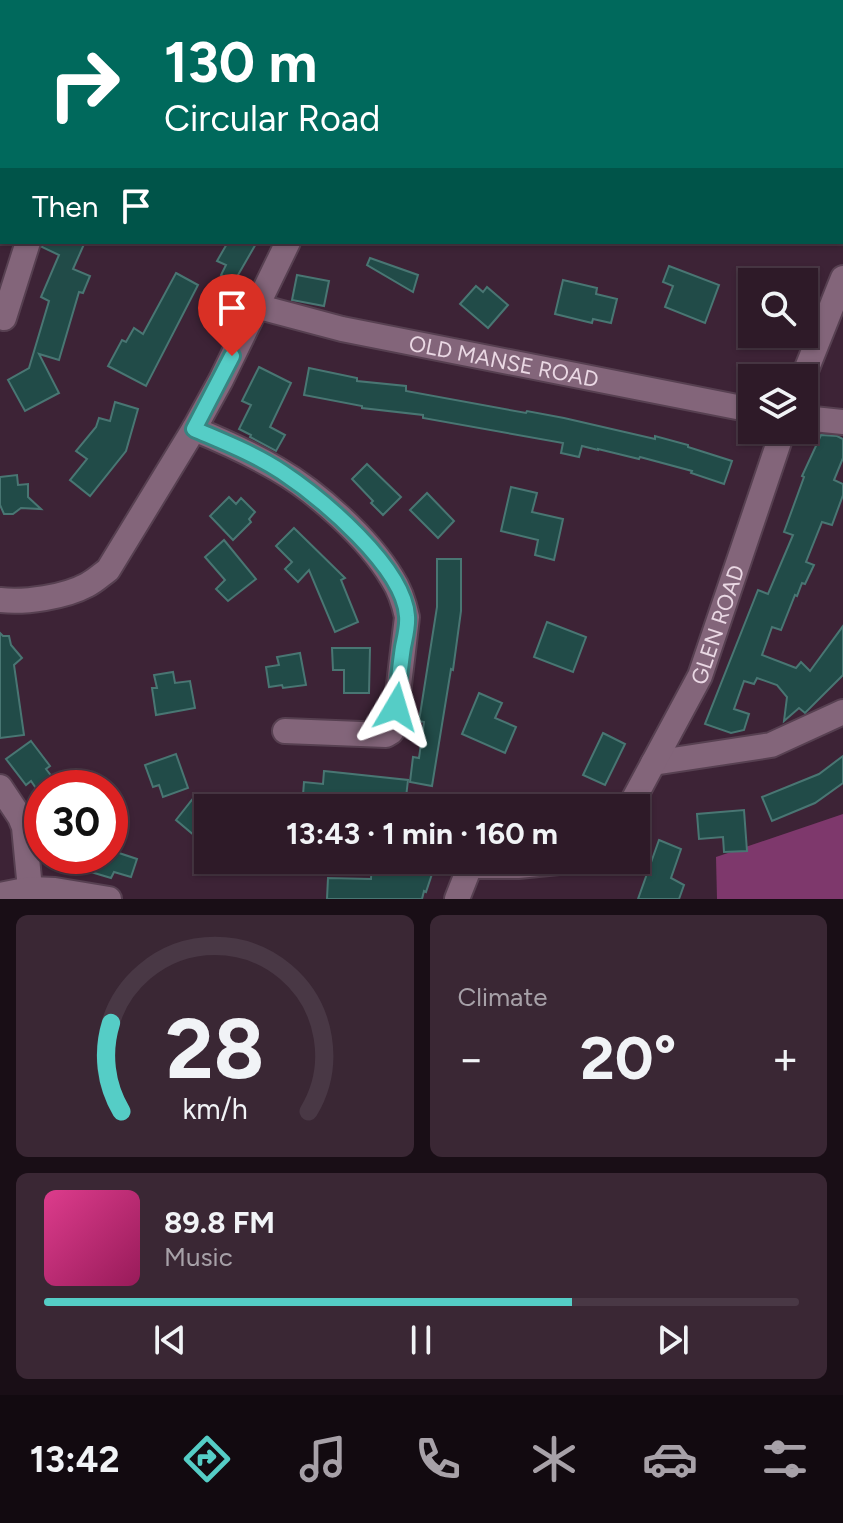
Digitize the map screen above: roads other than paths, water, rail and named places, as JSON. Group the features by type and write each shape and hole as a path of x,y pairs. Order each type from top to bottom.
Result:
{"street":[{"path":"4,318 27,244"},
{"path":"0,600 15,602 64,593 87,585 108,570 221,380 287,244"},
{"path":"809,364 843,278"},
{"name":"OLD MANSE ROAD","path":"256,306 342,329 738,407"},
{"path":"818,419 843,422"},
{"path":"194,429 258,458 314,495 367,545 393,578 404,601 407,617 391,732 386,735 285,731"},
{"name":"GLEN ROAD","path":"636,794 700,676 778,444"},
{"path":"653,763 771,745 843,712"},
{"path":"0,787 24,827 30,889"},
{"path":"457,899 467,874"},
{"path":"0,895 30,889 109,899"}]}
